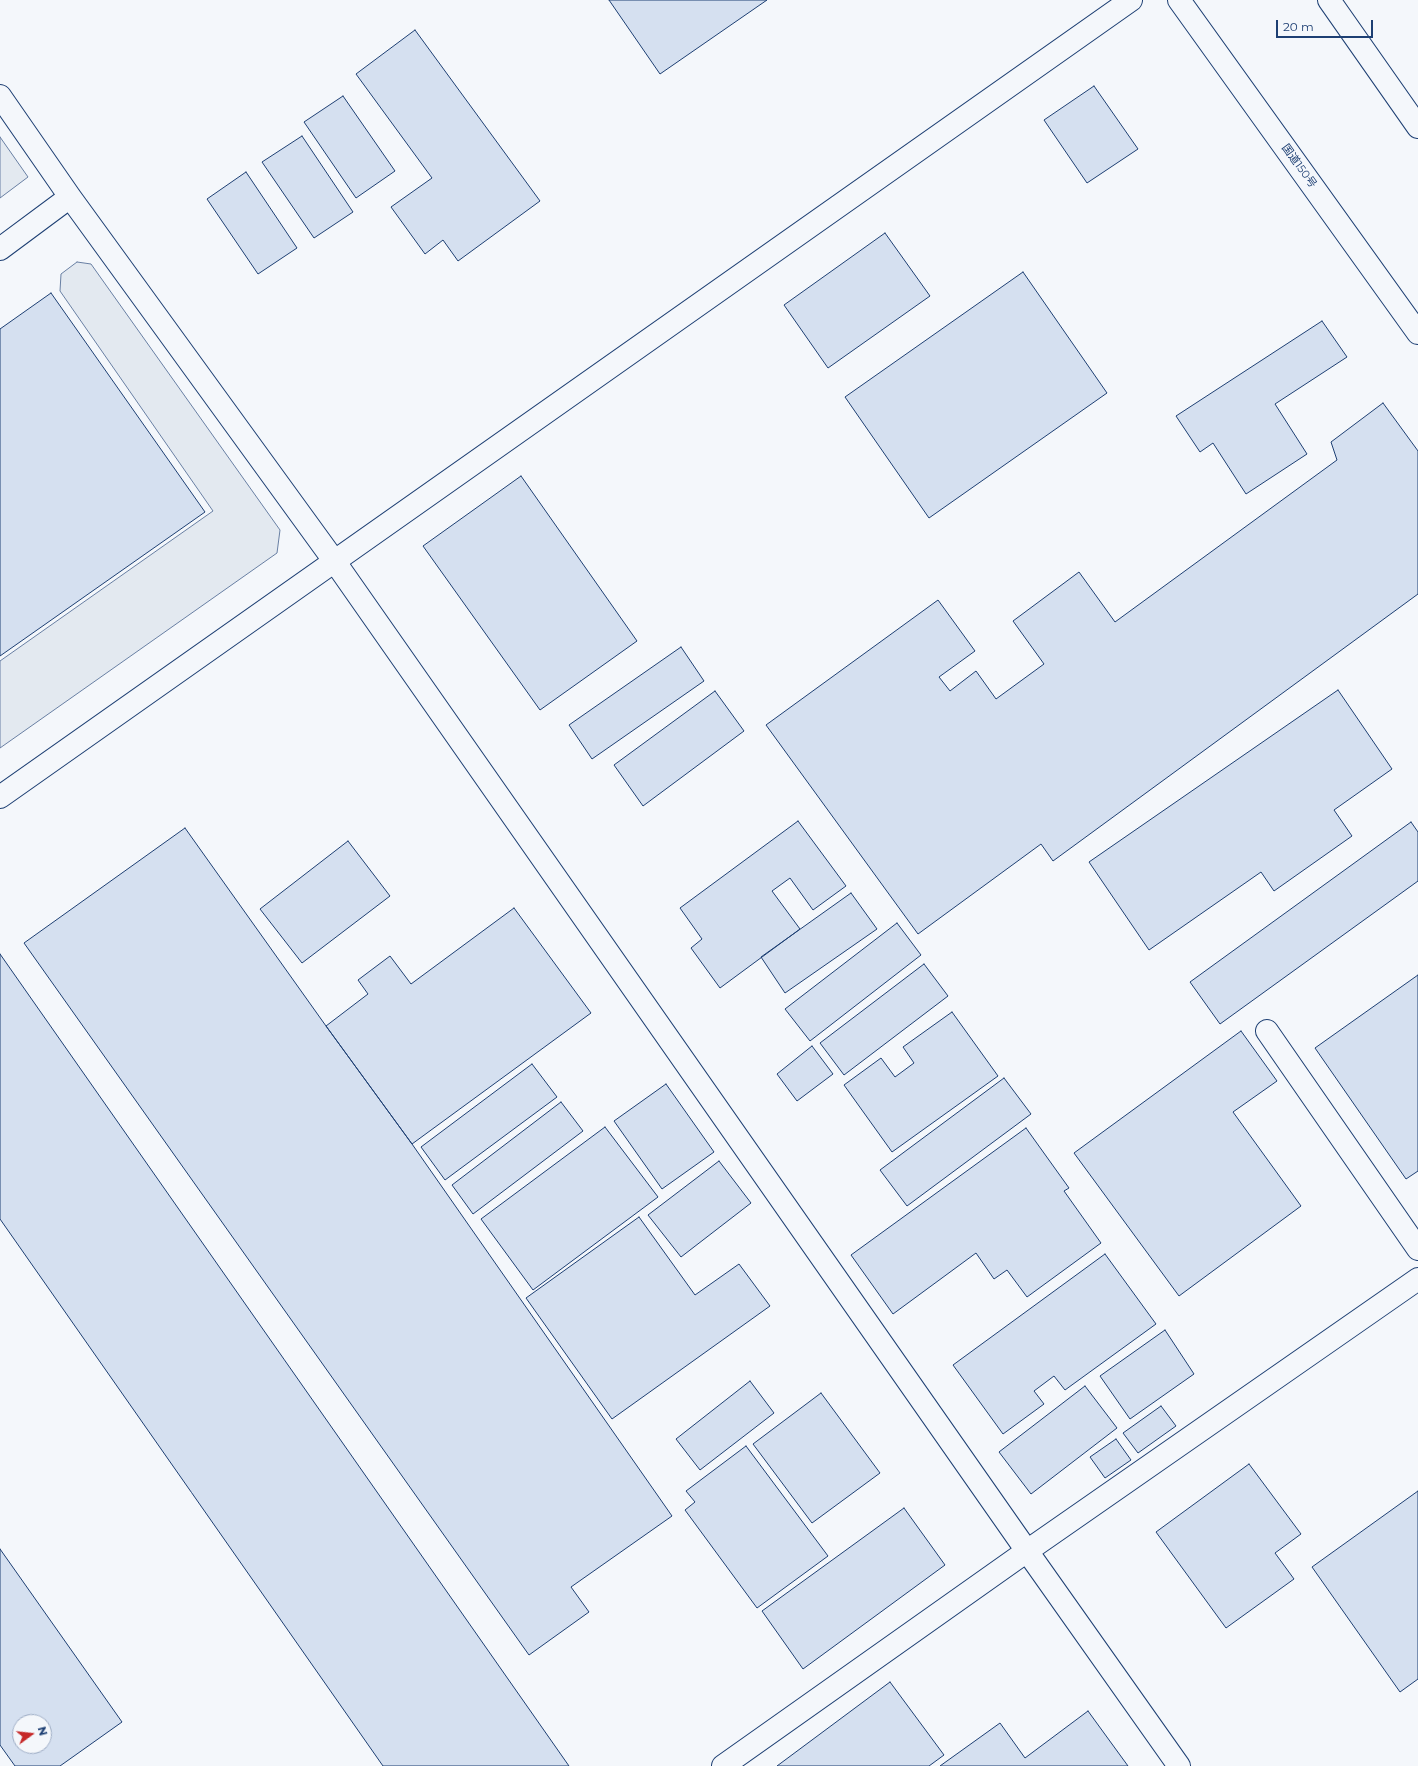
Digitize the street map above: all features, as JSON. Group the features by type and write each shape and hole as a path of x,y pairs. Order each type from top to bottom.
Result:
{"main road":[{"path":"0,797 1131,0"},
{"name":"国道150号","path":"1179,0 1418,333"},
{"path":"1329,0 1418,127"},
{"path":"0,96 70,197 335,562 1179,1766"},
{"path":"0,249 70,197"},
{"path":"1267,1031 1418,1250"},
{"path":"723,1766 1027,1551 1418,1279"}],"shaded area":[{"path":"0,137 28,177 0,198"},
{"path":"77,262 91,264 280,530 277,553 0,748 0,661 213,511 60,291 61,274"}],"building":[{"path":"609,0 767,0 660,74"},
{"path":"415,30 540,201 458,261 443,240 425,254 391,207 432,178 356,74"},
{"path":"1094,86 1138,149 1087,183 1044,120"},
{"path":"343,96 395,171 356,198 304,122"},
{"path":"302,136 353,212 314,238 262,162"},
{"path":"246,172 297,248 258,274 207,199"},
{"path":"885,233 930,296 828,368 784,305"},
{"path":"1023,272 1107,393 929,518 845,397"},
{"path":"51,293 205,512 0,656 0,329"},
{"path":"1322,321 1347,357 1275,404 1307,454 1246,494 1213,443 1200,452 1176,416"},
{"path":"1383,403 1418,451 1418,594 1053,861 1041,844 918,934 766,725 938,600 975,651 939,677 950,691 976,671 996,699 1044,664 1013,621 1079,572 1115,622 1337,460 1331,442"},
{"path":"521,476 637,641 540,710 423,546"},
{"path":"681,647 704,681 592,759 569,725"},
{"path":"1338,690 1392,769 1334,810 1352,836 1274,891 1261,872 1149,950 1089,862"},
{"path":"715,691 744,731 643,806 614,765"},
{"path":"798,821 846,886 813,910 790,878 772,891 800,929 720,988 691,948 702,939 680,908"},
{"path":"1411,822 1418,832 1418,881 1220,1024 1190,982"},
{"path":"185,828 412,1144 672,1516 571,1587 589,1612 529,1655 24,943"},
{"path":"348,841 390,896 302,963 260,909"},
{"path":"851,893 877,929 785,993 761,957"},
{"path":"514,908 591,1013 412,1144 326,1026 368,994 358,980 390,956 411,984"},
{"path":"897,923 921,955 810,1041 785,1009"},
{"path":"0,954 569,1766 383,1766 0,1219"},
{"path":"924,964 948,996 844,1075 820,1043"},
{"path":"1418,975 1418,1171 1406,1179 1315,1048"},
{"path":"952,1012 998,1076 892,1152 844,1085 881,1058 895,1077 914,1063 903,1047"},
{"path":"1241,1031 1277,1081 1233,1112 1301,1206 1179,1296 1074,1153"},
{"path":"812,1046 833,1074 797,1101 777,1074"},
{"path":"532,1064 557,1097 445,1180 421,1147"},
{"path":"1004,1078 1031,1114 907,1206 880,1170"},
{"path":"666,1084 714,1152 662,1189 614,1121"},
{"path":"561,1102 583,1131 473,1214 452,1185"},
{"path":"605,1127 658,1197 533,1290 481,1219"},
{"path":"1026,1128 1069,1188 1064,1191 1101,1243 1027,1297 1007,1270 994,1279 976,1253 893,1314 851,1255"},
{"path":"719,1161 751,1203 681,1257 648,1215"},
{"path":"639,1217 695,1295 739,1264 770,1306 612,1419 526,1298"},
{"path":"1105,1254 1156,1324 1065,1390 1054,1376 1034,1391 1044,1404 1003,1434 953,1365"},
{"path":"1165,1330 1194,1374 1130,1419 1100,1376"},
{"path":"750,1381 774,1413 700,1470 676,1439"},
{"path":"1085,1386 1117,1428 1031,1494 999,1452"},
{"path":"821,1393 880,1473 812,1523 753,1444"},
{"path":"1161,1406 1176,1426 1138,1453 1123,1433"},
{"path":"1116,1439 1131,1460 1105,1478 1090,1457"},
{"path":"746,1446 828,1556 757,1608 685,1510 695,1502 686,1491"},
{"path":"1249,1464 1301,1534 1275,1553 1294,1579 1226,1628 1156,1532"},
{"path":"1418,1491 1418,1679 1400,1692 1312,1567"},
{"path":"904,1508 945,1565 803,1669 762,1611"},
{"path":"0,1549 122,1722 60,1766 15,1766 0,1745"},
{"path":"890,1682 944,1755 929,1766 777,1766"},
{"path":"1088,1711 1128,1766 940,1766 1000,1723 1025,1758"}]}
